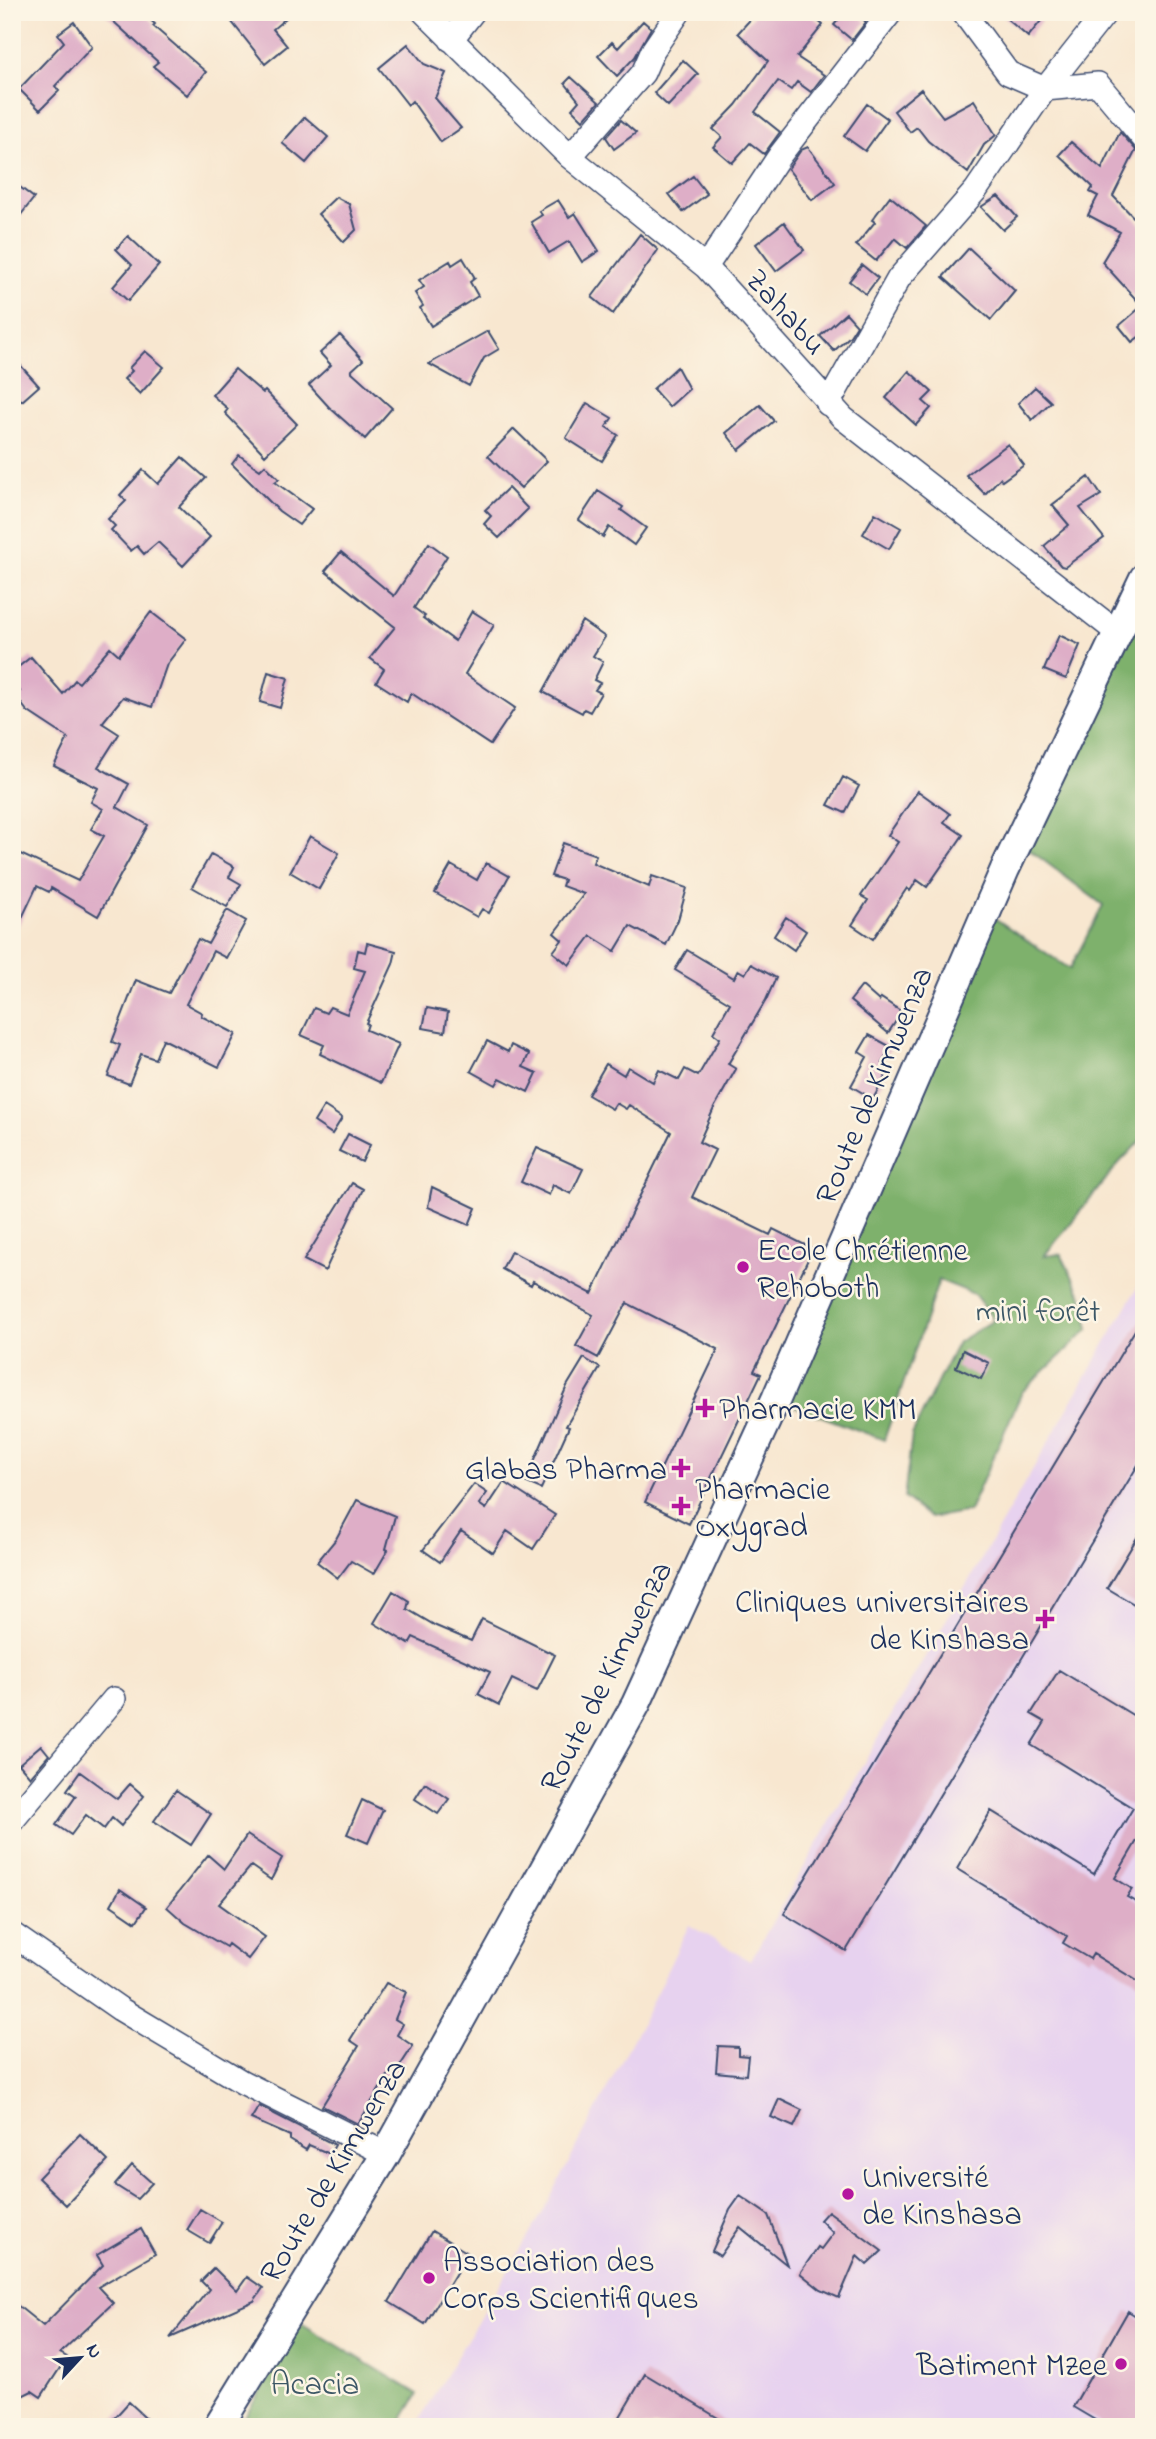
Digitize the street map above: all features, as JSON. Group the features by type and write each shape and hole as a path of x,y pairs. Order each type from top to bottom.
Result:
{"street":[{"name":"Zahabu","path":"424,12 570,157 706,267 843,418 1118,633"},
{"path":"451,40 473,12"},
{"path":"570,157 643,74 653,50 679,12"},
{"path":"706,267 780,155 891,12"},
{"path":"963,12 1008,73 1045,89 1098,84 1144,139"},
{"path":"828,404 899,278 976,190 1045,89 1106,12"},
{"name":"Route de Kimwenza","path":"218,2427 386,2154 636,1704 776,1399 1004,869 1144,578"},
{"path":"12,1821 114,1699"},
{"path":"12,1934 120,2009 242,2082 386,2154"}],"shaded area":[{"path":"1144,1276 1144,2427 415,2427 543,2212 689,1925 750,1961"}],"green space":[{"name":"mini forêt","path":"1144,605 1144,1137 1119,1163 1044,1256 1061,1254 1082,1296 1089,1329 1022,1392 969,1511 930,1518 904,1498 912,1435 958,1342 994,1320 974,1294 939,1280 884,1440 776,1399 993,917 1070,969 1103,905 1027,848"},
{"name":"Acacia","path":"301,2323 418,2394 398,2427 239,2427"}],"building":[{"path":"103,12 141,12 155,24 153,26 206,72 187,95 153,66 158,62"},
{"path":"224,12 293,12 273,29 287,46 265,64"},
{"path":"757,12 807,12 823,25 797,57 824,75 811,92 797,82 791,90 778,81 755,112 780,132 764,154 750,143 732,163 713,147 722,137 713,129 736,105 768,61 738,33"},
{"path":"845,12 855,12 866,22 852,40 834,25"},
{"path":"999,12 1030,12 1041,21 1028,37"},
{"path":"643,21 651,28 635,57 617,76 598,56 612,42 618,48"},
{"path":"74,22 92,47 55,86 59,91 40,110 19,89 64,42 58,34"},
{"path":"408,44 424,64 446,73 435,98 461,128 441,142 412,101 408,105 379,68"},
{"path":"683,60 698,74 668,106 654,93"},
{"path":"571,77 599,102 583,120 572,109 579,101 565,83"},
{"path":"921,89 943,117 974,100 996,135 984,145 968,173 928,141 917,127 910,132 894,111"},
{"path":"867,104 888,119 865,151 844,136"},
{"path":"305,117 328,137 306,163 282,143"},
{"path":"621,120 636,133 614,149 606,137"},
{"path":"1120,132 1136,150 1113,196 1144,228 1144,333 1132,342 1119,326 1142,306 1102,262 1120,232 1088,215 1098,196 1090,192 1093,187 1059,155 1071,142 1102,169"},
{"path":"808,147 835,183 812,200 788,169 801,150"},
{"path":"693,176 707,194 683,212 669,194"},
{"path":"12,181 34,198 12,226"},
{"path":"890,196 926,226 907,248 895,238 876,261 856,245 875,222 872,220"},
{"path":"998,196 1017,217 1003,230 981,207"},
{"path":"336,197 349,204 356,230 344,242 318,214"},
{"path":"558,200 569,217 575,213 599,251 582,262 569,241 549,253 531,222 542,215 539,211"},
{"path":"784,222 804,250 776,271 756,244"},
{"path":"640,234 658,250 613,314 592,297"},
{"path":"128,236 159,265 128,301 113,287 132,265 116,249"},
{"path":"969,248 1015,291 991,320 943,277"},
{"path":"463,258 475,278 470,282 478,296 431,326 415,293 424,287 419,280 450,261 452,265"},
{"path":"862,265 878,278 866,294 849,281"},
{"path":"846,313 857,325 834,351 820,336"},
{"path":"488,331 499,349 484,358 469,386 429,364"},
{"path":"340,335 363,360 351,371 392,408 365,439 309,385 331,365 320,353"},
{"path":"145,351 164,367 140,394 124,379 132,371 129,368"},
{"path":"12,356 39,386 22,401 12,390"},
{"path":"677,367 689,389 669,407 653,389"},
{"path":"235,369 263,393 265,391 297,424 265,455 225,413 228,409 212,395"},
{"path":"909,371 932,392 923,401 931,408 916,425 886,398"},
{"path":"1035,387 1051,402 1032,420 1018,403"},
{"path":"587,403 612,418 606,427 618,435 602,461 566,438"},
{"path":"760,405 774,421 739,450 726,433"},
{"path":"514,429 547,461 521,488 488,456"},
{"path":"1008,444 1024,465 1002,481 1000,478 985,494 966,475"},
{"path":"239,455 260,470 265,465 279,479 275,482 312,509 299,525 279,511 232,464"},
{"path":"182,457 206,478 179,507 210,537 183,566 158,542 144,554 137,546 131,551 111,530 115,526 108,519 126,501 120,495 143,470 158,484"},
{"path":"1089,477 1101,495 1080,508 1104,538 1065,567 1061,566 1044,546 1069,525 1052,505"},
{"path":"508,488 528,509 499,538 484,524 491,516 485,510"},
{"path":"598,491 623,507 621,510 646,528 634,545 609,527 603,537 579,520"},
{"path":"875,513 901,528 889,549 863,534"},
{"path":"429,543 447,556 414,608 425,616 423,618 455,641 472,611 494,625 465,674 515,708 490,745 411,693 407,702 376,682 384,669 370,658 395,627 325,571 341,552 394,596"},
{"path":"151,612 186,639 167,664 152,707 123,697 102,723 119,734 98,767 129,784 117,807 148,825 98,916 51,888 49,892 37,886 12,939 12,850 78,881 104,836 91,829 103,809 91,802 98,788 54,766 68,738 27,711 15,695 20,691 12,681 12,672 31,657 63,694 75,680 79,683 110,647 119,655"},
{"path":"582,621 605,637 593,656 603,662 594,680 600,683 595,690 601,693 590,712 584,709 582,713 543,692"},
{"path":"1059,635 1080,645 1066,679 1044,670"},
{"path":"268,672 288,678 280,708 260,702"},
{"path":"843,777 859,786 845,813 828,805"},
{"path":"918,791 950,814 944,822 963,835 927,887 917,880 910,891 907,888 873,939 852,925 868,900 861,896 898,842 888,835"},
{"path":"310,836 339,853 319,889 290,872"},
{"path":"563,843 596,855 593,863 649,887 652,876 687,888 678,920 666,945 630,926 615,951 591,936 569,965 553,952 562,940 554,933 584,894 562,886 564,880 551,876"},
{"path":"211,854 234,867 229,877 241,884 227,907 192,887"},
{"path":"486,863 509,876 489,913 482,909 477,917 435,893 451,865 477,880"},
{"path":"227,910 246,921 226,958 213,951 186,1004 202,1013 201,1016 236,1034 219,1067 163,1039 155,1059 141,1054 129,1084 108,1076 120,1045 112,1042 136,980 169,993 198,939 208,944"},
{"path":"786,917 806,931 794,950 774,936"},
{"path":"367,943 396,951 393,964 366,1023 366,1030 399,1044 381,1083 320,1054 324,1045 301,1035 314,1008 326,1013 330,1007 347,1014 365,971 354,968 358,950 365,952"},
{"path":"687,950 734,978 738,970 745,974 751,964 776,978 728,1064 736,1069 699,1142 715,1150 692,1197 770,1235 773,1229 813,1249 754,1371 761,1374 689,1524 645,1502 718,1349 627,1303 598,1358 576,1346 593,1315 533,1281 531,1285 502,1269 511,1251 592,1294 671,1132 629,1105 626,1109 616,1103 612,1109 588,1095 606,1064 624,1075 628,1067 653,1082 659,1070 679,1080 685,1069 698,1076 720,1038 713,1033 730,1003 675,970"},
{"path":"862,986 879,1001 881,998 902,1012 888,1033 850,1001"},
{"path":"427,1008 448,1012 445,1032 423,1028"},
{"path":"869,1035 891,1047 882,1063 890,1068 873,1099 851,1086 867,1057 859,1052"},
{"path":"487,1041 508,1052 511,1045 529,1054 523,1067 537,1073 528,1092 500,1078 496,1085 471,1071"},
{"path":"324,1106 342,1118 332,1134 314,1122"},
{"path":"348,1134 370,1145 362,1162 339,1151"},
{"path":"537,1148 583,1169 571,1194 553,1185 549,1195 521,1182"},
{"path":"352,1183 363,1189 325,1271 304,1260"},
{"path":"432,1187 476,1208 469,1225 428,1207"},
{"path":"1144,1315 1144,1455 846,1951 784,1914"},
{"path":"963,1350 989,1363 981,1379 956,1367"},
{"path":"584,1358 600,1368 566,1426 569,1427 541,1489 525,1482 567,1386"},
{"path":"504,1482 555,1515 533,1549 507,1531 493,1553 461,1531 440,1562 423,1550 474,1484 487,1493 479,1504 486,1509"},
{"path":"357,1500 395,1516 386,1549 388,1550 374,1574 351,1561 338,1578 317,1562 336,1539"},
{"path":"1144,1526 1144,1610 1107,1588"},
{"path":"393,1591 409,1601 407,1609 436,1626 471,1641 482,1619 555,1655 537,1691 512,1679 499,1705 478,1694 490,1672 413,1637 409,1644 374,1623"},
{"path":"1059,1670 1144,1722 1144,1829 1115,1878 1132,1889 1127,1897 1144,1907 1144,1985 1093,1954 1090,1959 1063,1943 1067,1936 957,1869 991,1811 1094,1874 1133,1808 1031,1745 1045,1722 1031,1714"},
{"path":"41,1745 49,1755 30,1777 19,1764"},
{"path":"80,1772 117,1799 130,1784 144,1796 121,1826 112,1818 104,1829 86,1815 71,1835 56,1825 76,1796 67,1790"},
{"path":"425,1783 449,1799 438,1814 415,1799"},
{"path":"176,1790 211,1814 191,1845 154,1821"},
{"path":"362,1800 383,1810 368,1843 347,1834"},
{"path":"247,1835 282,1858 271,1880 251,1866 219,1904 265,1937 248,1959 228,1944 226,1947 185,1923 167,1907 208,1855 224,1869"},
{"path":"120,1889 146,1907 136,1922 111,1905"},
{"path":"386,1983 406,1992 395,2019 403,2024 397,2035 413,2046 396,2072 392,2069 358,2124 322,2106 359,2046 350,2040"},
{"path":"718,2046 738,2047 738,2055 748,2056 746,2075 716,2072"},
{"path":"779,2099 802,2110 794,2127 771,2117"},
{"path":"259,2106 335,2145 330,2154 309,2145 306,2150 290,2140 290,2136 251,2119"},
{"path":"80,2134 108,2161 66,2205 38,2178"},
{"path":"132,2165 152,2183 137,2199 115,2185"},
{"path":"740,2196 768,2215 787,2265 740,2227 720,2256 712,2251 730,2210"},
{"path":"200,2209 222,2222 209,2243 187,2230"},
{"path":"828,2211 882,2251 867,2265 857,2256 839,2298 821,2290 800,2273 818,2247 821,2249 833,2233 820,2220"},
{"path":"141,2229 155,2254 98,2287 113,2303 60,2353 67,2357 41,2397 32,2391 18,2398 12,2387 12,2301 43,2326 103,2265 97,2255"},
{"name":"Association des Corps Scientifiques","path":"432,2231 468,2253 425,2324 389,2302"},
{"path":"214,2268 237,2291 247,2277 263,2288 254,2301 170,2338 209,2289 201,2281"},
{"name":"Batiment Mzee","path":"1128,2311 1144,2321 1144,2427 1107,2427 1073,2407"},
{"path":"645,2374 733,2427 614,2427"},
{"path":"129,2402 156,2427 106,2427"}],"place":[{"name":"Ecole Chrétienne Rehoboth","path":"743,1267"},
{"name":"Pharmacie KMM","path":"705,1408"},
{"name":"Glabas Pharma","path":"681,1468"},
{"name":"Pharmacie Oxygrad","path":"681,1506"},
{"name":"Cliniques universitaires de Kinshasa","path":"1045,1619"},
{"name":"Université de Kinshasa","path":"848,2194"},
{"name":"Association des Corps Scientifiques","path":"429,2278"},
{"name":"Batiment Mzee","path":"1121,2364"}]}
